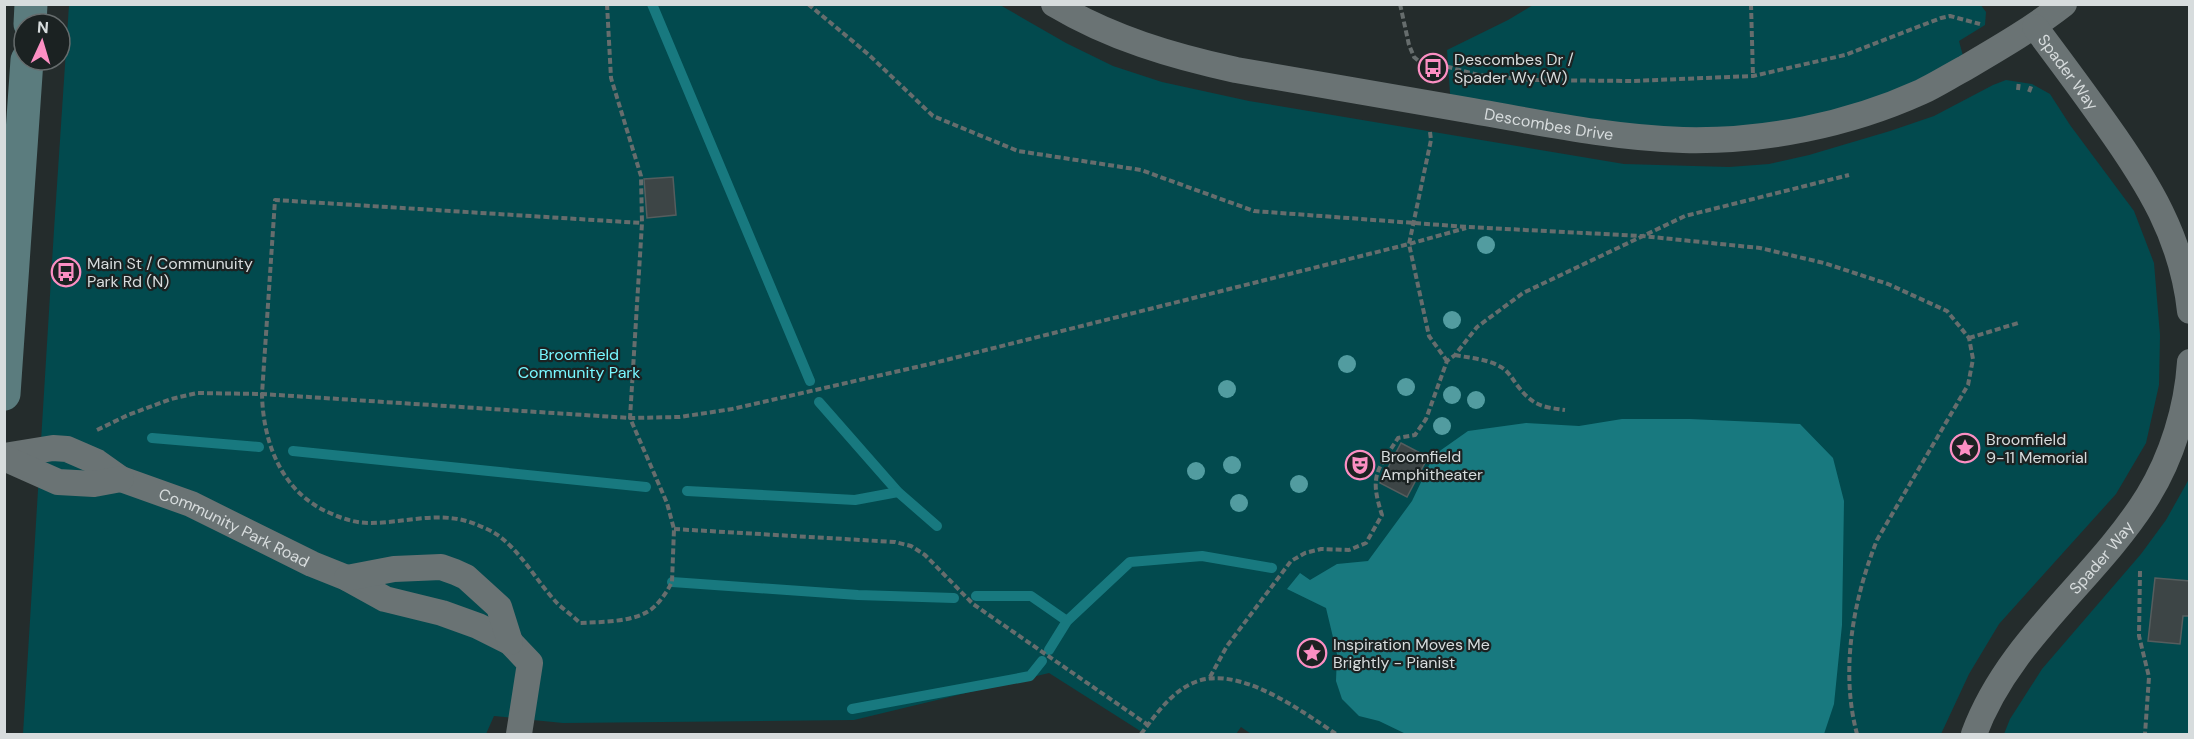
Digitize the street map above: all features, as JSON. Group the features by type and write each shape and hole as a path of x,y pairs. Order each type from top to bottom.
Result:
{"main road":[{"path":"4,393 26,72"}],"street":[{"name":"Descombes Drive","path":"1054,4 1109,33 1147,47 1186,59 1236,70 1572,128 1683,140 1732,138 1786,132 1842,121 1889,106 1924,91 2035,27"},
{"name":"Spader Way","path":"2064,4 2035,27 2148,185 2169,228 2179,256 2190,311"},
{"name":"Spader Way","path":"1974,735 1990,698 2022,649 2113,543 2148,496 2163,468 2176,433 2186,395 2190,362"},
{"name":"Community Park Road","path":"4,457 58,482 93,484 122,479 191,504 385,599 463,620 510,642 530,663 519,735"},
{"name":"Community Park Road","path":"346,578 394,569 441,567 455,572 466,577 499,607 510,642"}],"path":[{"path":"607,4 611,78 641,176 642,223 630,418 667,503 674,529 672,582 668,590 648,612 614,622 580,623 558,604 520,555 498,535 480,526 471,522 441,518 368,524 344,519 303,497 285,479 267,438 262,394 275,200 642,223"},
{"path":"808,4 868,54 933,116 1018,151 1141,170 1254,211 1468,227 1642,236 1760,248 1824,263 1888,284 1947,311 1969,338 1973,359 1968,385 1877,540 1869,562 1854,615 1850,670 1852,713 1857,735"},
{"path":"1400,4 1414,57 1421,63 1441,65 1478,75 1531,80 1633,81 1753,76 1845,55 1950,16 1985,25"},
{"path":"1751,4 1753,76"},
{"path":"1437,76 1441,65"},
{"path":"2018,90 2019,81"},
{"path":"2029,92 2032,84"},
{"path":"1429,130 1431,140 1409,244 1429,336 1447,361"},
{"path":"1210,677 1227,646 1291,561 1305,553 1321,549 1348,550 1366,543 1382,515 1375,495 1375,477 1398,438 1415,435 1426,419 1447,361 1455,355 1477,327 1523,293 1685,216 1849,175"},
{"path":"88,434 128,415 197,393 262,394 630,418 680,417 732,409 934,363 1409,244 1468,227"},
{"path":"1969,338 2018,323"},
{"path":"1455,355 1486,361 1500,367 1510,375 1531,401 1545,407 1565,410"},
{"path":"674,529 895,542 911,546 925,555 973,604 1148,725"},
{"path":"2140,571 2139,636 2149,677 2145,735"},
{"path":"1141,735 1169,700 1189,685 1210,677 1252,685 1286,700 1336,735"}],"green space":[{"path":"1980,4 1986,12 1985,25 1959,41 1966,67 1924,91 1732,138 1451,107 1447,50 1533,5"},
{"name":"Broomfield Community Park","path":"69,5 1000,5 1066,43 1113,66 1162,82 1249,101 1624,164 1729,167 1769,164 1809,155 1934,116 2006,80 2032,84 2050,94 2070,125 2134,211 2154,263 2160,335 2159,385 2146,443 2116,494 1999,624 1969,674 1941,734 1251,734 1241,727 1236,734 1145,734 1049,673 854,720 563,723 494,716 486,734 23,734 65,72 72,72 72,12 69,12"},
{"path":"2189,479 2189,734 2004,734 2010,719 2042,669 2141,554 2166,520"}],"shaded area":[{"path":"1622,419 1690,419 1800,424 1833,458 1844,501 1842,625 1834,704 1824,734 1406,734 1379,721 1359,716 1342,699 1336,681 1337,654 1326,608 1287,589 1300,573 1310,580 1337,564 1368,561 1412,501 1434,455 1468,431 1526,423 1579,426"}],"building":[{"path":"673,177 676,215 647,218 644,179"},
{"path":"1401,443 1428,457 1407,497 1380,483"},
{"path":"2155,578 2190,581 2190,616 2183,616 2180,644 2148,641"}],"waterway":[{"path":"652,4 810,381"},
{"path":"819,402 898,492 937,526"},
{"path":"152,438 259,447"},
{"path":"293,451 646,487"},
{"path":"687,491 855,500 898,492"},
{"path":"1049,650 1067,621 1130,562 1202,556 1272,568"},
{"path":"672,582 858,595 954,598"},
{"path":"976,596 1031,596 1067,621"},
{"path":"852,709 1030,676 1042,661"}],"place":[{"name":"Descombes Dr / Spader Wy (W)","path":"1433,68"},
{"name":"Main St / Communuity Park Rd (N)","path":"66,272"},
{"name":"Broomfield 9-11 Memorial","path":"1965,448"},
{"name":"Broomfield Amphitheater","path":"1360,465"},
{"name":"Inspiration Moves Me Brightly - Pianist","path":"1312,653"}]}
